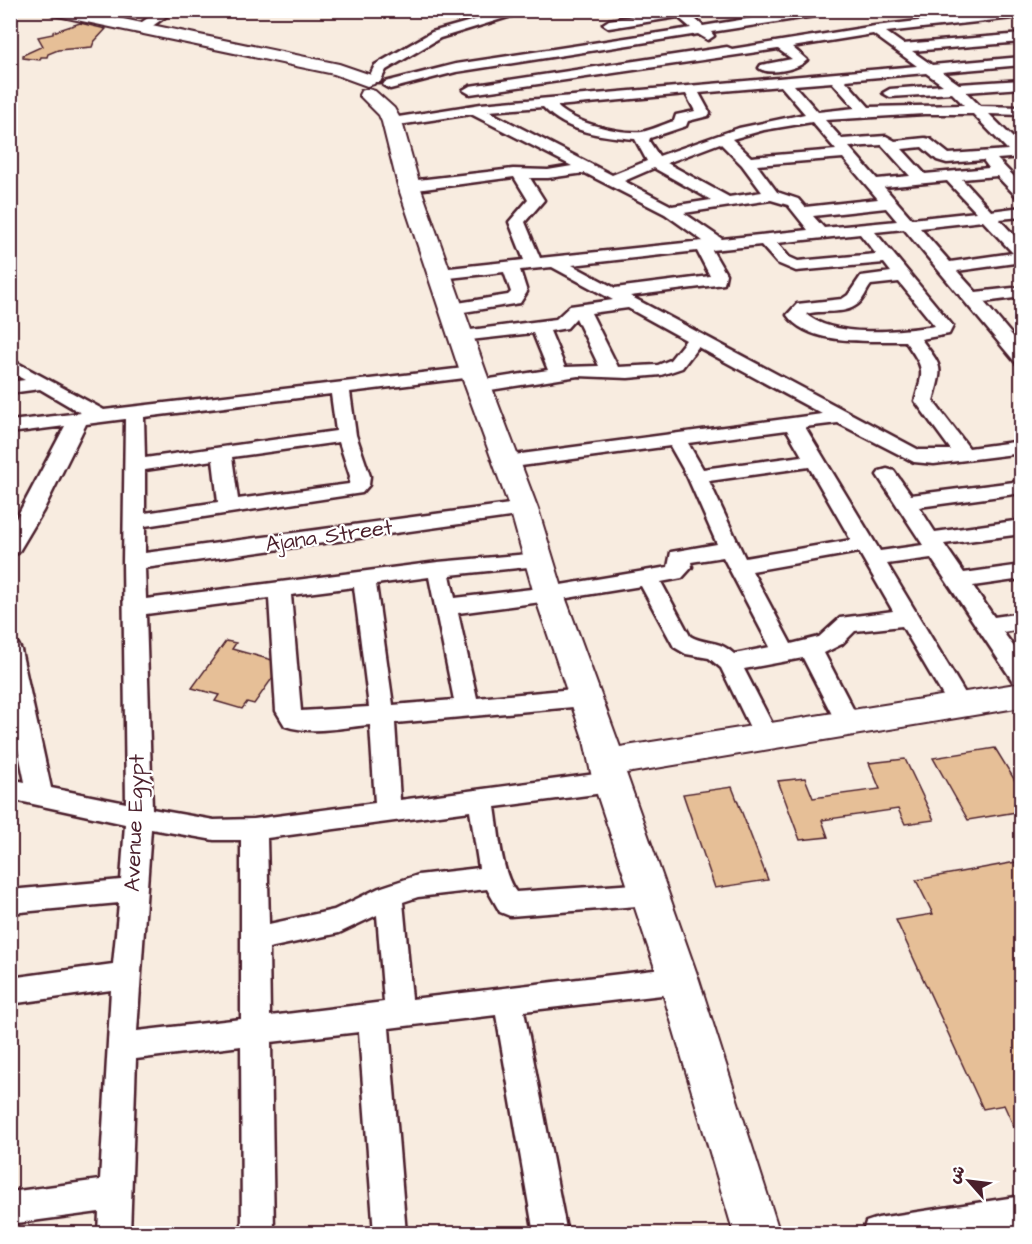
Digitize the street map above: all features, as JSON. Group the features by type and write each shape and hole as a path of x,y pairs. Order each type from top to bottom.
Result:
{"main road":[{"path":"53,10 306,65 379,92 461,336 524,509 549,594 601,741 609,773 679,980 757,1233"},
{"path":"609,773 767,737 1022,695"}],"street":[{"path":"140,28 170,10"},
{"path":"379,92 408,53 436,35 501,13 525,10"},
{"path":"379,92 456,68 561,53 785,14 828,10"},
{"path":"905,10 923,25"},
{"path":"609,24 681,11 700,30 743,65"},
{"path":"470,90 875,30 923,25 985,13 1022,13"},
{"path":"875,30 954,87 1020,153"},
{"path":"902,48 1022,38"},
{"path":"763,82 750,71 792,64 801,60 781,45"},
{"path":"561,53 582,74 596,97"},
{"path":"379,92 476,108 1022,60"},
{"path":"994,63 1021,85"},
{"path":"456,68 470,90 476,108 670,211 710,245 718,280 613,293"},
{"path":"872,72 907,111 928,139 925,142"},
{"path":"834,76 866,113"},
{"path":"783,80 943,268 1014,341 1022,359"},
{"path":"890,93 954,87 1021,85"},
{"path":"546,102 560,117 574,124 643,135 682,123 680,118 702,113 690,89"},
{"path":"612,180 723,138 761,126 814,116 907,111 1022,111"},
{"path":"643,135 642,141 656,162 726,202"},
{"path":"723,138 747,162 772,195"},
{"path":"747,162 842,149 882,140 892,146 921,178"},
{"path":"892,146 925,142 944,158 1020,153"},
{"path":"987,156 1018,187"},
{"path":"409,186 519,173 543,174 587,168"},
{"path":"871,184 1000,171"},
{"path":"519,173 536,201 517,222 534,264"},
{"path":"951,176 1022,255"},
{"path":"670,211 772,195 793,202 819,233"},
{"path":"803,212 888,203"},
{"path":"440,274 1022,212"},
{"path":"864,229 890,258 904,276 944,328 940,331 912,336 832,333 807,326 796,315 803,308 847,303 855,297 860,285 867,280 904,276"},
{"path":"765,239 783,260 792,265 890,258"},
{"path":"943,268 1022,255"},
{"path":"555,262 914,456 934,458 1022,447"},
{"path":"452,309 514,299 519,292 510,267"},
{"path":"972,298 1022,292"},
{"path":"461,336 564,323 572,312 580,309 631,303"},
{"path":"580,309 612,372"},
{"path":"539,326 559,374"},
{"path":"912,336 932,372 924,402 964,454"},
{"path":"10,427 340,390 588,371 649,371 669,368 676,364 696,338"},
{"path":"10,364 42,383 89,417"},
{"path":"10,388 42,383"},
{"path":"135,521 355,489 359,485 360,476 346,435 340,390"},
{"name":"Avenue Egypt","path":"114,1233 121,1047 139,817 134,562 135,412"},
{"path":"10,548 89,417"},
{"path":"506,462 840,417"},
{"path":"793,423 960,705"},
{"path":"136,465 346,435"},
{"path":"676,439 697,476 784,653"},
{"path":"222,453 230,508"},
{"path":"697,476 814,460"},
{"path":"887,475 1022,677"},
{"path":"907,502 1022,487"},
{"name":"Ajana Street","path":"134,562 524,509"},
{"path":"446,607 549,594 677,572 681,567 679,557 870,551 934,544 1022,527"},
{"path":"136,608 438,570 540,560"},
{"path":"438,570 467,706"},
{"path":"957,581 1022,572"},
{"path":"647,576 681,641 693,648 715,650 730,663 767,737"},
{"path":"364,579 382,715 388,811"},
{"path":"279,590 288,711 291,718 304,722 584,697"},
{"path":"730,663 831,642 841,635 848,624 909,617"},
{"path":"988,626 1022,621"},
{"path":"810,648 849,724"},
{"path":"10,650 40,795"},
{"path":"10,789 139,817 214,830 254,829 481,799 609,773"},
{"path":"481,799 495,877 505,900 512,905 650,894"},
{"path":"254,829 258,1233"},
{"path":"254,939 339,921 389,896 418,885 495,877"},
{"path":"10,902 134,890"},
{"path":"389,896 386,1014 390,1233"},
{"path":"10,991 127,975"},
{"path":"121,1047 679,980"},
{"path":"508,1001 550,1233"},
{"path":"10,1209 116,1194"},
{"path":"878,1233 1022,1212"}],"building":[{"path":"924,10 956,10 955,16 924,12"},
{"path":"80,23 106,29 92,47 58,50 48,54 47,57 41,57 40,60 23,58 23,55 43,46 38,37 53,34 53,32"},
{"path":"226,641 236,643 232,649 283,663 254,704 247,702 242,709 215,701 219,695 192,688"},
{"path":"995,748 1022,792 1022,811 968,820 933,758"},
{"path":"905,759 934,820 905,824 898,809 822,820 828,837 800,840 778,781 805,778 813,798 880,789 869,763"},
{"path":"732,787 768,880 715,888 683,794"},
{"path":"1022,861 1022,1126 1014,1127 1004,1105 983,1109 896,920 933,914 916,880"}]}
